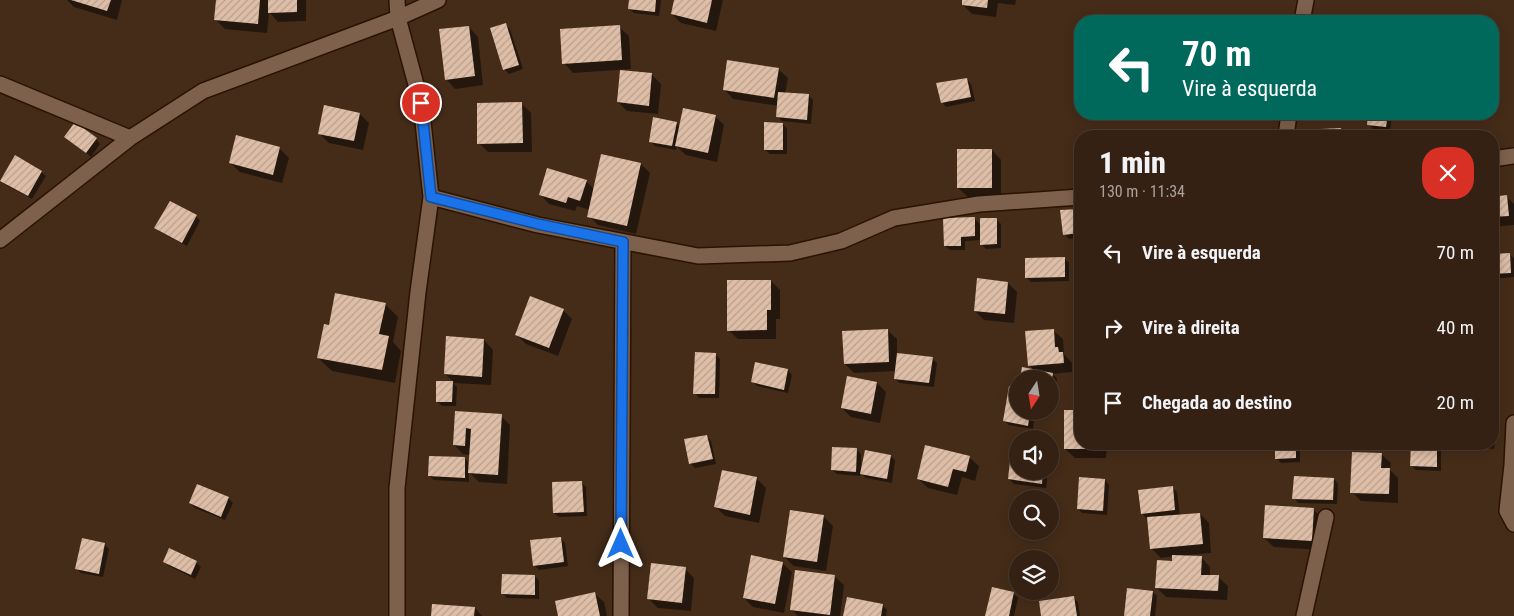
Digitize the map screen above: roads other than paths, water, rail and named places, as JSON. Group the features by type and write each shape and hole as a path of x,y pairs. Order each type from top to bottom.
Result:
{"street":[{"path":"397,0 398,18 421,103 431,197 418,292 398,488 397,616"},
{"path":"0,240 130,138 203,91 398,18 438,0"},
{"path":"1303,15 1306,0"},
{"path":"0,84 130,138"},
{"path":"1499,158 1514,156"},
{"path":"431,197 538,224 698,256 790,253 841,241 894,218 979,204 1074,197"},
{"path":"621,616 623,242"},
{"path":"1514,423 1507,511 1514,524"},
{"path":"1304,616 1326,517"}]}
